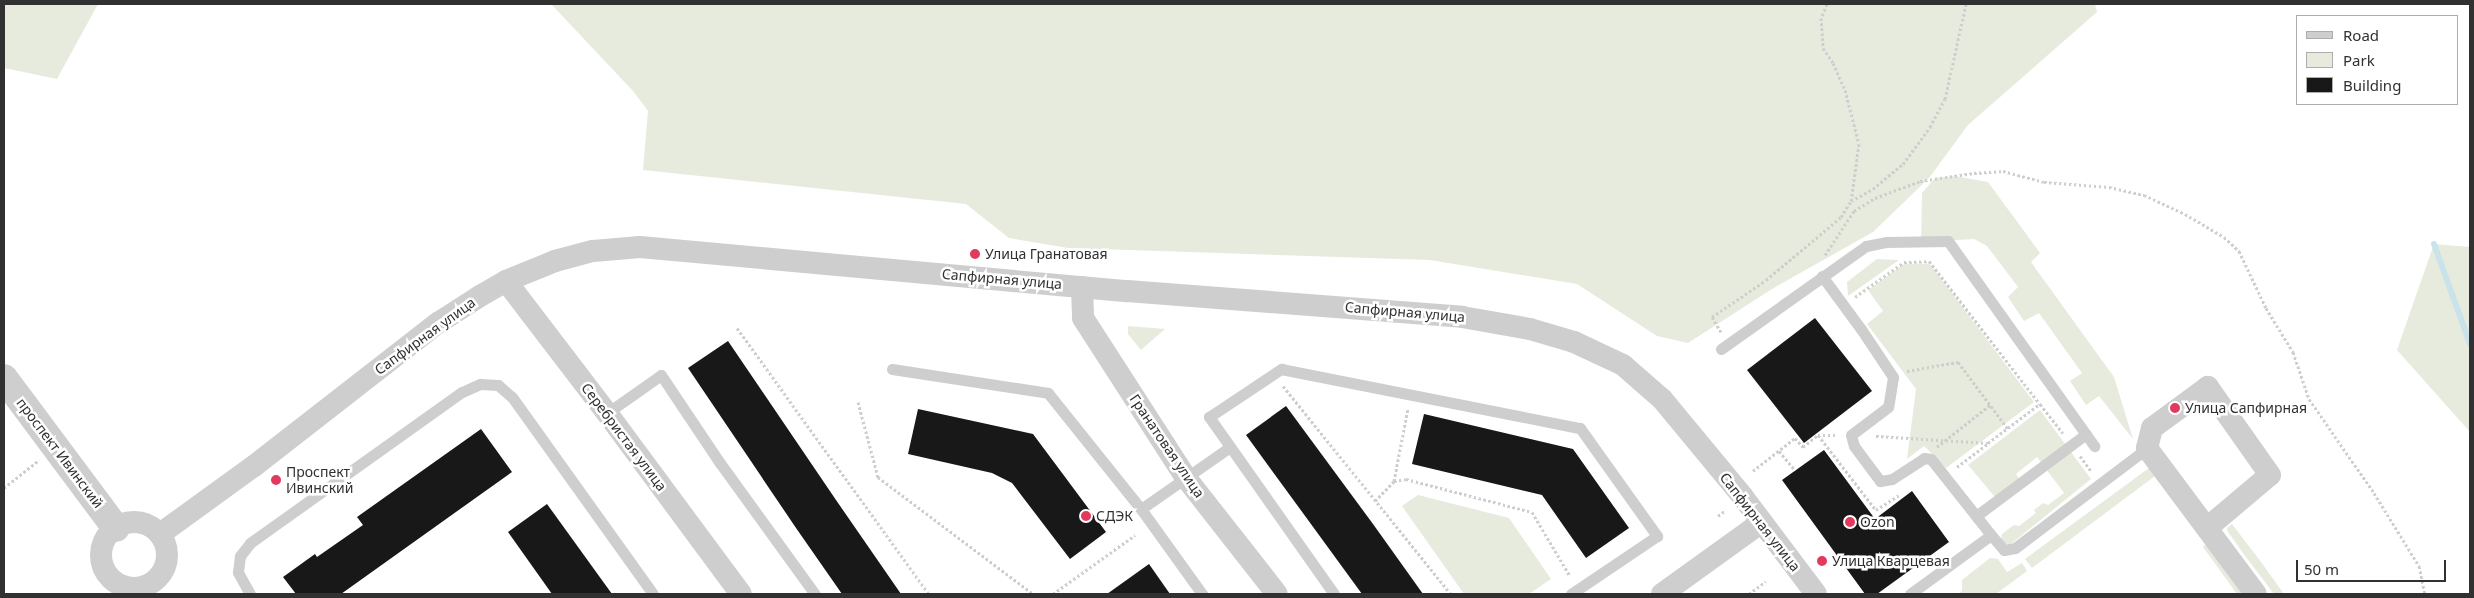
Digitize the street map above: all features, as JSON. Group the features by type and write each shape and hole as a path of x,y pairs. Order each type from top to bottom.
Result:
{"street":[{"name":"Сапфирная улица","path":"160,534 262,460 438,323 506,281 555,261 593,251 640,247 1471,318 1530,329 1574,342 1623,365 1662,399 1762,522 1816,594"},
{"name":"Серебристая улица","path":"506,281 607,413 741,594"},
{"name":"Гранатовая улица","path":"1082,286 1083,318 1186,478 1277,594"},
{"name":"проспект Ивинский","path":"4,378 116,528"},
{"path":"2207,528 2270,475 2208,387 2152,428 2147,448 2256,594"},
{"path":"1662,594 1762,522"},
{"path":"124,524 144,524 160,534 168,554 162,574 145,586 135,588 115,582 108,575 103,565 103,544 116,528 124,524"}],"lane":[{"path":"1725,346 1822,276 1857,252 1874,243 1948,241 2094,446"},
{"path":"1822,276 1891,374 1893,385 1888,407 1854,434 1851,440 1854,446 1880,481 1892,479 1924,458 1932,459 2004,550 2015,548 2147,448"},
{"path":"892,369 1048,393 1141,510 1202,594"},
{"path":"1334,594 1209,416 1272,373 1281,369 1580,428 1657,536 1575,592"},
{"path":"607,413 661,375 720,463 815,594"},
{"path":"250,594 238,572 240,556 250,543 462,392 480,384 498,385 512,398 653,594"},
{"path":"1976,516 2086,434"},
{"path":"1141,510 1230,447"},
{"path":"1910,594 1991,535"}],"path":[{"path":"1725,346 1712,317 1766,280 1841,217 1851,201 1860,144 1845,90 1833,63 1823,48 1821,18 1827,4"},
{"path":"1851,201 1873,189 1903,164 1930,127 1944,99 1966,4"},
{"path":"1822,276 1823,258 1854,211 1875,198 1920,181 1974,172 2003,171 2044,182 2110,186 2144,195 2185,214 2224,237 2239,251 2266,308 2293,352 2309,399 2374,493 2419,566 2425,594"},
{"path":"1843,306 1904,262 1929,261 2094,474"},
{"path":"737,328 930,594"},
{"path":"1891,374 1958,362 2008,429"},
{"path":"1272,373 1450,594"},
{"path":"1376,502 1394,481 1410,393"},
{"path":"858,402 878,477 1033,594"},
{"path":"1945,476 2040,404"},
{"path":"1924,458 1990,405"},
{"path":"1818,435 1854,434 1988,443"},
{"path":"4,488 55,448"},
{"path":"1779,451 1795,470"},
{"path":"1394,481 1406,479 1532,512 1575,592"},
{"path":"1053,594 1135,535"},
{"path":"1749,594 1766,581"}],"green space":[{"path":"4,4 98,4 57,79 4,68"},
{"path":"551,4 2095,4 2097,12 1968,125 1929,178 1873,232 1772,289 1688,343 1657,336 1577,284 1430,260 1068,248 1009,238 966,204 643,170 648,111 633,91"},
{"path":"1955,176 1988,182 2040,253 2031,262 2114,377 2133,439 2099,396 2086,405 2070,381 2082,373 2039,313 2024,321 2008,297 2018,287 1987,246 1974,239 1921,242 1922,193 1935,178"},
{"path":"2434,244 2470,247 2470,432 2397,350"},
{"path":"1877,259 1899,260 1848,296 1847,282"},
{"path":"1904,264 1930,264 2034,402 1946,468 1924,446 1907,459 1916,389 1867,324 1883,311 1868,290"},
{"path":"1128,326 1165,329 1141,350 1128,334"},
{"path":"2040,410 2091,479 2011,544 2005,544 2001,539 2002,534 2014,525 2019,526 2036,513 2034,510 2043,503 2048,505 2064,493 2037,457 2016,474 2021,481 1995,497 1968,465"},
{"path":"2149,468 2153,468 2158,473 2245,594 2237,594 2203,547 2206,544 2155,476 2032,568 2025,559"},
{"path":"1418,495 1509,518 1551,579 1529,594 1464,594 1402,506"},
{"path":"2232,524 2284,594 2274,594 2243,553 2228,532 2227,528"},
{"path":"1990,558 1998,559 2007,572 2022,563 2027,571 1996,594 1957,594 1962,591 1962,580"}],"building":[{"path":"1815,318 1872,391 1804,443 1747,370"},
{"path":"728,341 901,594 842,594 796,528 688,368"},
{"path":"1286,406 1423,594 1362,594 1246,435"},
{"path":"918,409 1033,434 1106,532 1070,559 1012,483 992,473 908,454"},
{"path":"1424,414 1573,449 1629,528 1586,558 1542,495 1412,464"},
{"path":"481,429 512,472 341,594 296,594 283,577 315,554 317,557 363,525 357,517"},
{"path":"1824,450 1875,519 1912,491 1949,542 1877,594 1865,594 1782,480"},
{"path":"547,504 612,594 552,594 508,532"},
{"path":"1149,564 1170,594 1107,594"}],"waterway":[{"path":"2434,244 2470,344"}],"place":[{"name":"Улица Гранатовая","path":"975,254"},
{"name":"Улица Сапфирная","path":"2175,408"},
{"name":"Проспект Ивинский","path":"276,480"},
{"name":"СДЭК","path":"1086,516"},
{"name":"Ozon","path":"1850,522"},
{"name":"Улица Кварцевая","path":"1822,561"}]}
